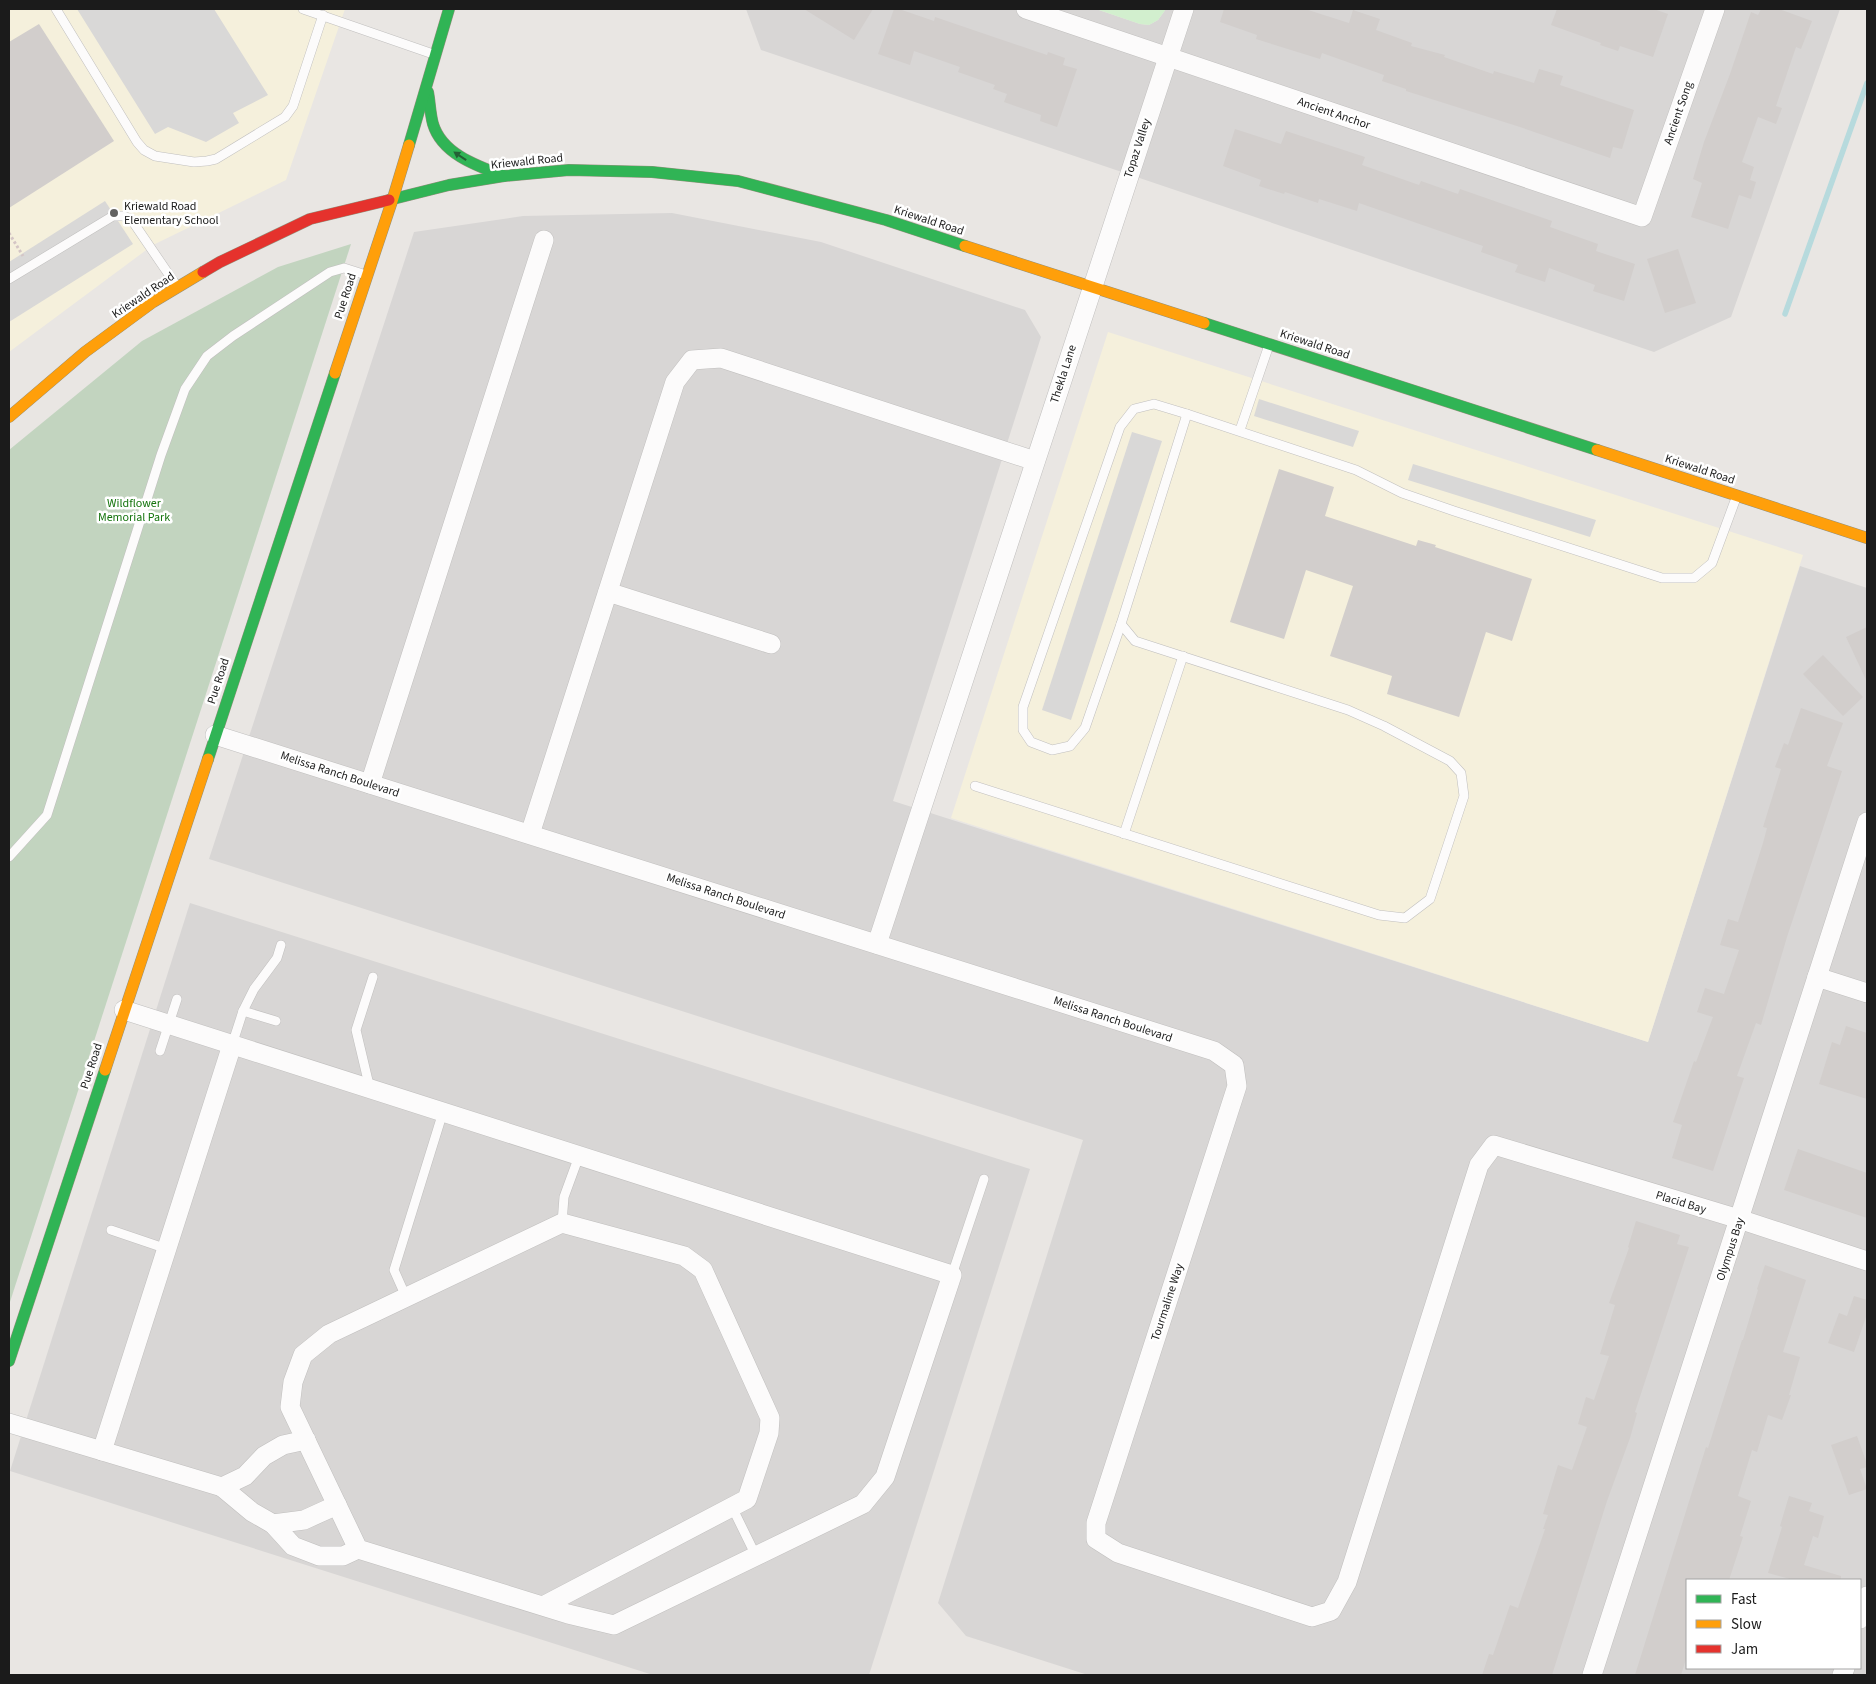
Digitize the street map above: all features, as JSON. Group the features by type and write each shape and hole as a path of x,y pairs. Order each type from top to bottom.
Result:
{"street":[{"name":"Pue Road","path":"9,1361 11,1344 124,1010 393,198 450,9"},
{"name":"Ancient Anchor","path":"1026,9 1642,216"},
{"name":"Topaz Valley","path":"1091,287 1184,9"},
{"name":"Ancient Song","path":"1642,216 1715,9"},
{"path":"427,85 433,125 440,138 450,148 477,166 504,176"},
{"name":"Kriewald Road","path":"9,416 85,352 153,302 220,262 310,219 449,185 504,176 568,170 652,172 738,181 886,220 1867,538"},
{"path":"370,784 544,240"},
{"name":"Thekla Lane","path":"878,944 1091,287"},
{"path":"530,834 675,382 692,360 721,358 1035,461"},
{"path":"608,592 771,644"},
{"name":"Melissa Ranch Boulevard","path":"215,735 1214,1051 1234,1065"},
{"name":"Olympus Bay","path":"1592,1675 1867,822"},
{"path":"1817,977 1867,993"},
{"path":"124,1010 952,1275 885,1477 863,1504 614,1625 543,1606 358,1548 290,1407 293,1382 303,1355 329,1334 562,1223 684,1256 703,1270 770,1418 769,1433 747,1499 543,1606"},
{"path":"102,1451 232,1045"},
{"name":"Tourmaline Way","path":"1234,1065 1237,1086 1096,1523 1096,1539 1118,1553 1312,1616 1331,1611 1347,1582 1479,1165 1494,1145"},
{"name":"Placid Bay","path":"1494,1145 1739,1219 1867,1261"},
{"path":"9,1424 222,1487 252,1512 273,1524 294,1546 319,1556 344,1556 358,1548"},
{"path":"222,1487 245,1476 264,1456 283,1445 306,1440"},
{"path":"273,1524 304,1520 337,1505"},
{"path":"1861,1617 1867,1596"}],"lane":[{"path":"56,9 137,142 144,150 156,156 194,162 216,158 285,116 293,106 322,15"},
{"path":"303,9 436,55"},
{"path":"9,279 113,216 123,216 131,219 178,287"},
{"path":"9,858 47,815 162,455 185,389 207,356 232,336 330,272 344,268 367,275"},
{"path":"1240,430 1269,344"},
{"path":"1187,414 1121,624 1085,728 1070,746 1052,750 1031,742 1023,730 1023,707 1120,427 1134,409 1154,404 1240,430 1356,470 1402,493 1662,578 1694,578 1712,563 1737,496"},
{"path":"975,786 1379,916 1404,918 1430,899 1464,796 1461,773 1450,761 1384,726 1348,710 1135,641 1121,624"},
{"path":"1124,834 1183,656"},
{"path":"232,1045 243,1011 254,989 277,958 281,944"},
{"path":"370,1089 356,1030 373,977"},
{"path":"160,1051 177,998"},
{"path":"243,1011 276,1021"},
{"path":"406,1297 394,1270 443,1112"},
{"path":"562,1223 564,1197 579,1156"},
{"path":"952,1275 984,1179"},
{"path":"111,1230 167,1249"},
{"path":"732,1507 756,1556"}],"path":[{"path":"9,233 30,266"}],"shaded area":[{"name":"Kriewald Road Elementary School","path":"9,9 345,9 286,180 153,245 9,352"},
{"path":"77,9 214,9 268,95 233,113 239,123 206,142 168,127 155,134"},
{"path":"746,9 1096,9 1140,24 1149,25 1158,20 1166,9 1840,9 1731,317 1654,352 761,50"},
{"path":"105,201 133,244 9,322 9,262"},
{"path":"672,213 821,242 1025,310 1041,337 893,801 1648,1042 1800,566 1867,588 1867,1675 1088,1675 966,1636 938,1603 1083,1140 209,859 414,232 523,216"},
{"path":"1108,332 1803,555 1648,1042 951,818"},
{"path":"1259,399 1359,431 1353,447 1254,416"},
{"path":"1132,432 1162,441 1071,720 1042,710"},
{"path":"1413,464 1596,520 1590,537 1408,480"},
{"path":"190,903 1030,1169 869,1675 653,1675 10,1471"}],"green space":[{"path":"1096,9 1166,9 1158,20 1149,25 1140,24"},
{"name":"Wildflower Memorial Park","path":"351,244 9,1305 9,450 142,341 278,267"}],"building":[{"path":"804,9 873,9 854,40"},
{"path":"894,9 934,21 935,17 1047,55 1048,52 1065,58 1063,65 1077,69 1057,127 1040,121 1041,115 1004,102 1007,94 993,89 995,85 958,72 960,67 914,51 910,65 878,54"},
{"path":"1224,9 1305,9 1349,23 1353,10 1380,19 1376,30 1412,43 1411,46 1445,55 1444,57 1493,74 1494,71 1534,83 1539,69 1563,76 1560,85 1634,110 1622,149 1613,147 1610,158 1406,91 1406,89 1382,81 1384,75 1322,53 1320,59 1256,39 1257,35 1220,22"},
{"path":"1557,9 1654,9 1668,14 1653,57 1620,46 1618,51 1551,25"},
{"path":"1761,9 1779,9 1812,21 1801,49 1796,47 1776,106 1782,108 1776,124 1758,117 1742,162 1754,167 1750,180 1756,182 1751,199 1739,195 1728,229 1691,217 1702,183 1693,179 1704,142 1751,12 1758,15"},
{"path":"39,24 114,141 9,208 9,42"},
{"path":"1235,129 1281,144 1286,131 1365,157 1362,165 1419,185 1421,181 1458,194 1460,189 1552,221 1550,227 1598,244 1596,251 1635,264 1624,301 1593,291 1595,285 1549,268 1545,282 1515,272 1518,265 1481,252 1483,246 1359,203 1357,211 1319,199 1318,203 1259,186 1261,180 1223,166"},
{"path":"1678,249 1696,303 1665,313 1647,259"},
{"path":"1279,469 1334,487 1325,516 1416,546 1418,540 1436,545 1435,547 1532,579 1512,641 1486,632 1459,717 1387,694 1392,676 1330,656 1353,586 1306,570 1284,639 1230,622"},
{"path":"1867,627 1867,682 1846,637"},
{"path":"1823,655 1863,697 1843,716 1803,674"},
{"path":"1801,708 1843,723 1827,766 1842,771 1787,937 1761,1025 1756,1023 1737,1076 1744,1078 1713,1171 1672,1158 1682,1125 1673,1122 1694,1061 1696,1062 1713,1017 1697,1012 1705,988 1724,994 1739,950 1720,945 1728,919 1738,922 1767,828 1763,827 1781,769 1775,767 1784,743 1788,745"},
{"path":"1846,1026 1867,1033 1867,1099 1819,1084 1832,1042 1840,1045"},
{"path":"1798,1149 1867,1173 1867,1218 1784,1190"},
{"path":"1636,1221 1680,1235 1677,1244 1689,1247 1635,1412 1637,1413 1630,1438 1607,1501 1552,1675 1482,1675 1489,1654 1493,1655 1510,1605 1518,1608 1545,1529 1543,1529 1548,1515 1543,1514 1558,1465 1572,1470 1587,1427 1578,1424 1586,1397 1594,1400 1609,1356 1600,1354 1615,1305 1609,1303 1629,1248"},
{"path":"1765,1265 1806,1280 1783,1352 1800,1357 1789,1395 1791,1395 1782,1420 1768,1415 1757,1452 1752,1450 1738,1496 1751,1501 1740,1536 1743,1537 1729,1579 1686,1579 1686,1659 1681,1675 1635,1675 1706,1447 1708,1448 1743,1340"},
{"path":"1854,1296 1867,1300 1867,1314 1854,1352 1828,1343 1839,1313 1847,1316"},
{"path":"1857,1436 1867,1464 1867,1467 1860,1469 1867,1489 1849,1495 1831,1445"},
{"path":"1789,1496 1812,1503 1809,1511 1824,1516 1818,1538 1813,1536 1804,1565 1841,1576 1841,1579 1790,1579 1768,1573 1782,1527 1780,1526"}],"waterway":[{"path":"1785,314 1867,83"}],"traffic: fast":[{"path":"409,145 449,9"},
{"path":"428,92 433,124 444,143 462,158 504,176"},
{"path":"389,200 449,185 504,176 569,170 652,172 738,181 886,220 965,246"},
{"path":"1204,323 1597,450"},
{"path":"208,759 335,373"},
{"path":"9,1361 105,1070"}],"traffic: slow":[{"path":"335,373 409,145"},
{"path":"965,246 1204,323"},
{"path":"9,417 85,352 153,302 203,272"},
{"path":"1597,450 1867,538"},
{"path":"105,1070 208,759"}],"traffic: jam":[{"path":"203,272 310,219 389,200"}],"place":[{"name":"Kriewald Road Elementary School","path":"114,213"}]}
